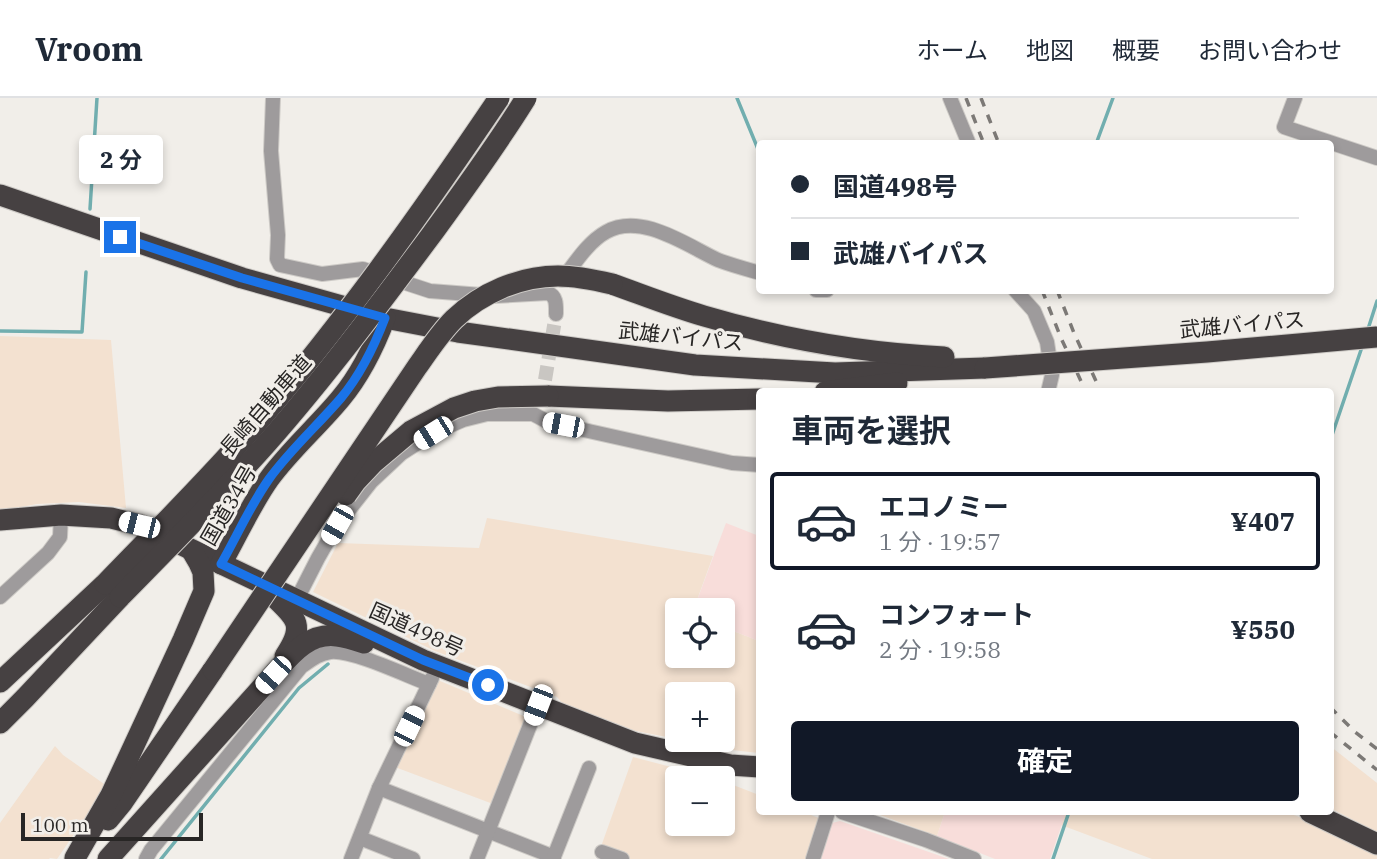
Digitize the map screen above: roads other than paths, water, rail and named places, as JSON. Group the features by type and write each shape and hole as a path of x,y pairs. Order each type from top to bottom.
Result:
{"highway":[{"name":"長崎自動車道","path":"0,682 113,590 173,514 251,430 372,280 499,98"},
{"name":"長崎自動車道","path":"0,709 113,590 241,471 333,364 391,290 526,98"},
{"name":"武雄バイパス","path":"0,195 242,278 385,318 457,332 695,365 835,373 1207,352 1377,337"},
{"path":"106,859 218,672 409,378 454,319 489,294 533,279 558,276 582,278 612,284 703,316 762,331 810,341 982,363"},
{"name":"国道34号","path":"0,520 61,514 111,518 139,525 221,564 269,480 288,455 342,397 360,371 385,318"},
{"path":"859,388 926,380 982,363"},
{"path":"75,859 122,803 349,491 373,463 411,431 454,408 475,401 546,388 668,401 756,399"},
{"path":"192,551 203,572 204,591"},
{"name":"国道498号","path":"221,564 430,670 538,705 635,743 730,765 756,767"},
{"path":"75,859 111,795 204,591 218,577 227,575 250,578 288,610 297,626 294,641 273,675"},
{"path":"0,723 113,590"},
{"path":"106,859 273,675 302,645 312,639 325,635 338,636 430,670"},
{"path":"1316,815 1377,844"}],"street":[{"path":"273,98 271,151 278,235 276,259 280,265 322,274 363,269 430,291 495,296 551,294"},
{"path":"950,98 967,140"},
{"path":"1294,98 1284,127 1323,140"},
{"path":"1334,144 1377,158"},
{"path":"551,294 593,242 607,231 630,224 656,230 721,261 756,272"},
{"path":"551,294 556,303 556,314"},
{"path":"1019,294 1034,311 1047,342 1052,375 1049,388"},
{"path":"533,414 538,411 546,388"},
{"path":"296,601 337,525 371,482 402,453 433,433 463,420 487,414 533,414 548,422 732,463 756,465"},
{"path":"0,597 48,553 60,537 61,514"},
{"path":"146,859 301,667 317,656 333,652 430,670 351,859"},
{"path":"477,859 538,705"},
{"path":"379,788 553,858 589,768"},
{"path":"813,859 827,815"},
{"path":"851,815 974,859"},
{"path":"359,838 413,859"},
{"path":"602,852 622,859"}],"waterway":[{"path":"90,209 97,98"},
{"path":"737,98 756,144"},
{"path":"1097,140 1113,98"},
{"path":"0,331 82,332 86,272"},
{"path":"1368,329 1377,301"},
{"path":"1334,429 1362,347"},
{"path":"161,859 299,688 328,664"},
{"path":"1053,859 1068,815"}],"tunnel":[{"path":"545,380 556,314"}],"railway":[{"path":"966,98 982,140"},
{"path":"981,98 997,140"},
{"path":"1044,294 1084,388"},
{"path":"1059,294 1099,388"},
{"path":"1334,711 1377,749"},
{"path":"1334,735 1377,770"}]}
